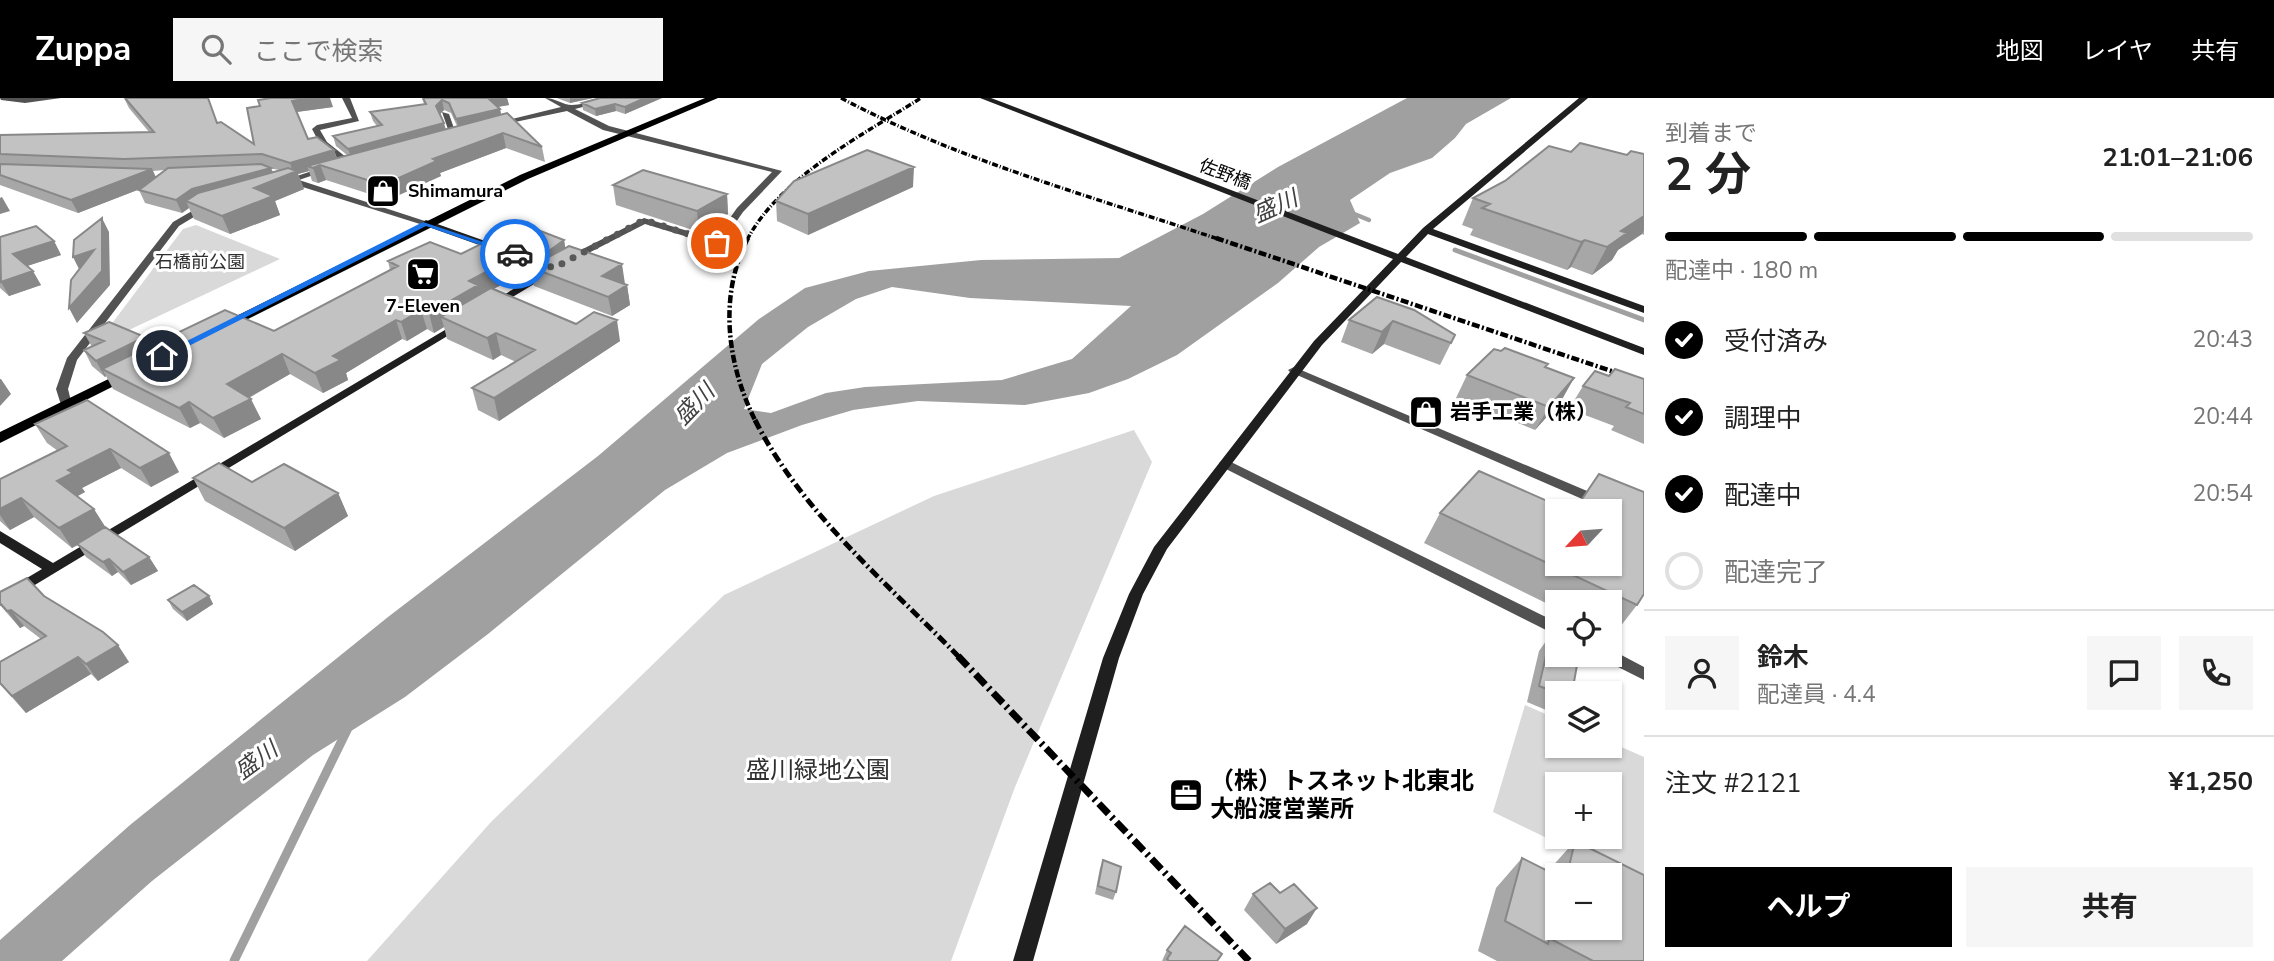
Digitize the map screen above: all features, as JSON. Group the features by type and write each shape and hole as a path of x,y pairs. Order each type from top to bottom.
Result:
{"main road":[{"path":"203,336 426,223 524,177 713,98"},
{"path":"0,438 141,367"}],"street":[{"path":"1,98 25,101 57,98"},
{"path":"346,98 356,119 320,127 316,134 320,141 348,163"},
{"path":"482,311 547,266 644,220 717,243 740,210 778,171 606,128 549,98"},
{"path":"479,128 613,98"},
{"name":"佐野橋","path":"984,98 1644,352"},
{"path":"1023,961 1111,658 1136,594 1161,547 1294,370 1426,230 1584,98"},
{"path":"444,114 454,135"},
{"path":"441,138 467,131"},
{"path":"267,187 362,160"},
{"path":"275,173 515,254"},
{"path":"66,405 62,389 71,360 176,224 213,204"},
{"path":"1426,230 1644,310"},
{"path":"0,601 470,318"},
{"path":"1294,370 1593,499"},
{"path":"1225,463 1545,623"},
{"path":"0,537 52,569"},
{"path":"1622,662 1644,674"}],"green space":[{"name":"石橋前公園","path":"196,225 280,259 95,346 183,229"},
{"name":"盛川緑地公園","path":"1134,430 1152,462 1015,787 951,961 367,961 491,822 724,595 934,496"},
{"path":"1525,705 1545,714 1545,758 1622,758 1622,747 1644,757 1644,885 1622,874 1622,863 1598,863 1570,849 1622,849 1622,772 1545,772 1545,837 1493,812"}],"water":[{"name":"盛川","path":"1407,98 1511,98 1466,124 1455,138 1432,158 1390,173 1350,200 1360,223 1319,247 1278,283 1177,355 1128,379 1089,393 1025,405 918,401 853,410 802,425 727,453 665,490 488,634 405,697 313,755 152,881 62,961 0,961 0,940 130,825 388,617 598,456 759,319 805,288 869,271 981,260 1119,258 1203,214 1278,167","holes":["892,287 970,298 1131,306 1072,359 1002,380 865,387 826,393 771,413 744,409 762,364 808,327 856,299"]}],"building":[{"path":"125,98 208,98 217,123 221,122 254,144 247,108 260,106 258,100 310,98 292,101 308,139 317,137 334,150 290,163 262,154 124,159 0,154 0,135 154,132"},
{"path":"423,98 493,98 489,99 500,109 456,119 449,103 442,100 436,106 444,123 348,149 333,136 382,125 370,112 426,104"},
{"path":"600,98 645,98 625,107 615,104 595,109 582,103"},
{"path":"507,113 542,147 503,133 433,159 437,161 383,185 320,165 313,168 307,166"},
{"path":"1580,143 1627,155 1631,151 1644,154 1644,216 1621,231 1627,233 1607,247 1585,240 1581,242 1482,208 1490,204 1473,198 1505,181 1549,146 1571,152"},
{"path":"867,150 914,167 808,214 776,201 794,181"},
{"path":"0,164 152,169 71,200 0,175"},
{"path":"261,164 271,168 192,189 176,200 139,190 168,168"},
{"path":"288,168 297,171 254,188 273,196 222,216 186,201 198,193"},
{"path":"643,170 727,194 697,211 613,185"},
{"path":"102,218 102,271 69,308 71,280 94,250 73,257 74,240"},
{"path":"36,226 54,241 13,254 33,271 1,282 0,237"},
{"path":"530,227 564,240 549,251 510,237"},
{"path":"495,237 536,251 517,262 510,259 469,281 478,285 429,313 421,310 401,322 396,320 333,356 341,360 315,373 282,354 227,384 251,399 213,418 189,402 179,408 102,369 225,310 274,331 398,266 388,261 430,242 461,254"},
{"path":"569,246 622,264 602,276 627,285 608,297 530,267"},
{"path":"491,288 576,324 594,312 617,320 494,398 472,388 535,350 496,333 487,338 441,317"},
{"path":"1377,297 1414,310 1455,335 1451,343 1393,321 1382,332 1349,320"},
{"path":"109,322 145,337 96,361 84,350 104,341 84,333"},
{"path":"1505,348 1548,364 1545,367 1574,378 1549,407 1467,375 1494,349 1501,351"},
{"path":"1615,369 1644,379 1644,414 1626,407 1630,403 1583,386 1595,371 1609,376"},
{"path":"87,400 169,453 140,468 110,449 68,470 73,473 57,481 94,509 59,528 21,498 0,509 0,479 67,446 35,424"},
{"path":"219,463 252,482 284,464 338,493 284,528 193,478"},
{"path":"1479,471 1545,500 1545,562 1440,513"},
{"path":"1599,474 1644,492 1644,594 1637,605 1622,598 1622,590 1605,590 1575,576 1622,576 1622,499 1582,499"},
{"path":"105,527 149,557 123,572 109,559 103,562 77,544"},
{"path":"27,578 44,596 103,632 118,645 86,664 78,657 12,696 0,683 0,662 46,636 11,610 7,611 0,603 0,592"},
{"path":"194,585 209,596 182,612 168,600"},
{"path":"1545,660 1545,667 1577,667 1574,681 1545,681 1545,688 1539,686"},
{"path":"1573,849 1591,849 1620,863 1570,863"},
{"path":"1522,858 1545,870 1545,940 1549,940 1548,944 1505,921"},
{"path":"1103,860 1121,867 1116,892 1098,886"},
{"path":"1622,864 1644,875 1644,961 1593,961 1553,940 1622,940"},
{"path":"1270,883 1280,893 1294,884 1317,908 1285,929 1253,894"},
{"path":"1185,926 1222,954 1217,961 1167,959 1171,953 1167,950"}],"waterway":[{"path":"1347,211 1369,220"},
{"path":"1455,250 1644,320"},
{"path":"234,961 349,726"}],"railway":[{"path":"841,98 885,120"},
{"path":"885,120 921,98"},
{"path":"748,239 761,218 801,177 885,120"},
{"path":"885,120 980,159 1221,240"},
{"path":"1216,238 1644,382"},
{"path":"748,239 733,283 730,330 738,377 755,421"},
{"path":"755,421 774,454 822,517 958,656"},
{"path":"958,656 1249,961"}],"way so far":[{"path":"515,254 554,268 644,220 717,243"}],"place":[{"name":"Shimamura","path":"383,191"},
{"name":"7-Eleven","path":"423,274"},
{"name":"岩手工業（株）","path":"1426,412"},
{"name":"（株）トスネット北東北 大船渡営業所","path":"1186,795"}],"route":[{"path":"162,356 426,223 515,254"}]}
